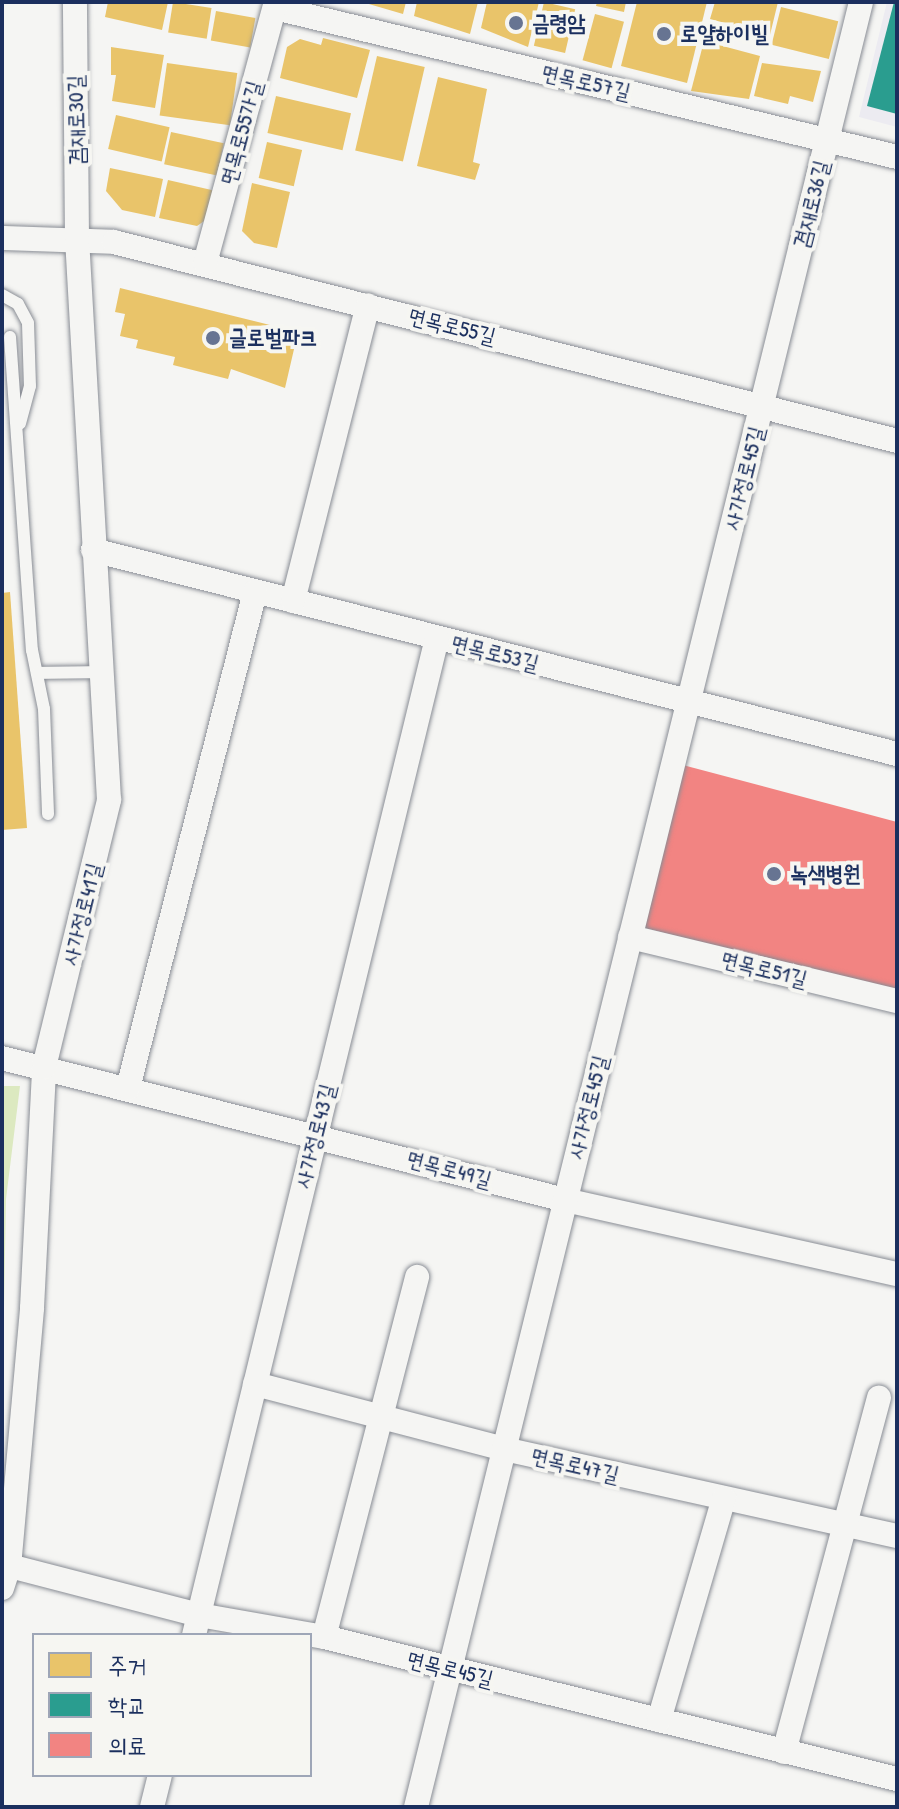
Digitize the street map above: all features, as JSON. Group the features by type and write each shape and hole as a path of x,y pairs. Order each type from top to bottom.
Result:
{"street":[{"name":"겸재로30길","path":"75,2 77,239"},
{"name":"겸재로36길","path":"762,406 861,2"},
{"name":"면목로57길","path":"276,5 897,157"},
{"name":"면목로55가길","path":"205,263 276,5"},
{"name":"면목로55길","path":"2,238 77,239 205,263 897,441"},
{"name":"사가정로41길","path":"4,1573 32,1308 44,1067 109,800 77,239"},
{"path":"293,601 368,305"},
{"name":"사가정로45길","path":"416,1807 762,406"},
{"name":"면목로53길","path":"93,550 897,754"},
{"path":"128,1088 255,592"},
{"name":"사가정로43길","path":"196,1625 437,638"},
{"name":"면목로51길","path":"630,937 897,1001"},
{"name":"면목로49길","path":"2,1058 316,1134 565,1200 897,1274"},
{"path":"324,1637 417,1277"},
{"name":"면목로47길","path":"255,1384 504,1449 897,1536"},
{"path":"784,1752 879,1398"},
{"path":"659,1720 724,1498"},
{"name":"면목로45길","path":"4,1573 196,1625 281,1633"},
{"name":"면목로45길","path":"312,1636 897,1779"},
{"path":"152,1807 160,1777"}],"lane":[{"path":"2,295 18,304 28,323 30,386 17,435"},
{"path":"10,337 37,673 44,709 48,814"},
{"path":"37,673 101,672"}],"shaded area":[{"path":"887,2 897,2 897,127 859,117"}],"green space":[{"path":"2,1086 20,1086 6,1199 2,1418"}],"building: 주거":[{"path":"108,2 168,2 162,30 105,17"},
{"path":"173,2 212,8 207,39 168,33"},
{"path":"362,2 406,2 403,14"},
{"path":"417,2 478,2 470,34 414,16"},
{"path":"487,2 539,2 528,47 481,28"},
{"path":"544,2 575,9 565,53 534,46"},
{"path":"597,2 626,2 624,12 596,6"},
{"name":"로얄하이빌","path":"637,2 707,2 687,83 621,66"},
{"path":"715,2 778,2 768,43 742,37 744,28 710,19"},
{"path":"781,7 838,21 829,59 772,45"},
{"path":"216,11 255,18 250,47 211,41"},
{"path":"595,14 624,22 612,68 583,60"},
{"path":"323,38 370,50 357,98 280,78 287,47 300,39 321,45"},
{"path":"704,41 760,56 749,99 691,91"},
{"path":"111,47 164,55 155,108 112,101 116,75 111,75"},
{"path":"377,56 425,67 403,162 355,151"},
{"path":"167,63 237,73 230,125 160,115"},
{"path":"762,63 821,71 813,102 790,96 788,104 754,96"},
{"path":"438,77 487,89 473,162 480,164 475,180 417,166"},
{"path":"276,96 351,113 342,150 267,133"},
{"path":"116,115 170,127 162,161 108,149"},
{"path":"171,132 224,143 217,176 164,164"},
{"path":"267,142 302,150 294,186 259,178"},
{"path":"110,168 163,179 155,217 122,210 106,191"},
{"path":"168,180 216,191 210,217 197,226 159,218"},
{"path":"252,183 290,192 277,248 254,243 242,231"},
{"name":"글로벌파크","path":"120,288 298,332 285,388 231,369 228,379 173,365 175,357 136,348 138,340 120,336 125,314 115,312"},
{"path":"10,592 27,828 2,830 2,593"}],"building: 학교":[{"path":"894,2 897,2 897,114 867,106"}],"building: 의료":[{"name":"녹색병원","path":"679,764 897,822 897,993 637,926"}],"place":[{"name":"금령암","path":"516,23"},
{"name":"로얄하이빌","path":"664,34"},
{"name":"글로벌파크","path":"213,338"},
{"name":"녹색병원","path":"774,874"}]}
